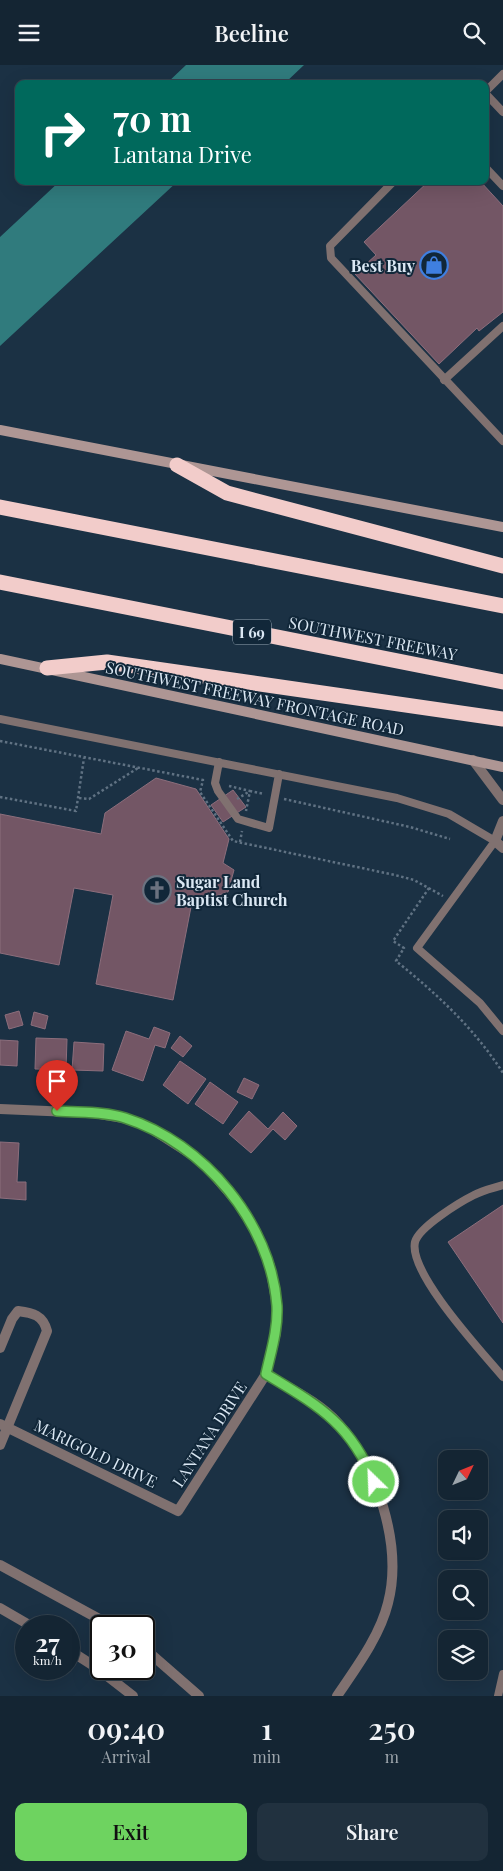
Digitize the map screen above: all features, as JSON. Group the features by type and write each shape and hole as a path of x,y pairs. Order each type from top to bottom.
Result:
{"highway":[{"path":"177,465 227,493 503,566"},
{"path":"0,507 503,606"},
{"name":"SOUTHWEST FREEWAY","path":"0,582 503,682"},
{"path":"47,668 107,662 503,719"}],"main road":[{"path":"0,430 503,527"},
{"name":"SOUTHWEST FREEWAY FRONTAGE ROAD","path":"0,659 503,767"}],"street":[{"path":"473,761 503,800"},
{"path":"499,844 503,821"},
{"name":"LANTANA DRIVE","path":"0,1109 94,1113 123,1117 155,1131 197,1158 213,1173 238,1203 256,1232 270,1266 277,1306 276,1333 266,1374 178,1511"},
{"path":"0,1348 12,1319 18,1311 34,1313 45,1322 47,1331 4,1425 0,1445"},
{"path":"266,1374 312,1403 337,1422 368,1468 387,1521 392,1546 388,1603 358,1665 337,1696"},
{"name":"MARIGOLD DRIVE","path":"4,1425 178,1511"},
{"path":"0,1565 92,1615"},
{"path":"0,1608 15,1617"},
{"path":"80,1657 98,1668 133,1696"},
{"path":"155,1658 199,1696"}],"lane":[{"path":"489,88 503,74"},
{"path":"489,96 503,112"},
{"path":"489,171 503,186"},
{"path":"390,185 330,246 331,259 503,441"},
{"path":"444,380 503,326"},
{"path":"0,719 424,805 449,814 499,844 417,948 480,1003 503,1031"},
{"path":"219,762 215,783 238,819 269,828 279,775"},
{"path":"503,1185 474,1195 423,1229 415,1241 416,1254 422,1271 440,1300 503,1377"},
{"path":"498,1696 503,1674"}],"path":[{"path":"0,797 76,811 84,758"},
{"path":"79,799 89,799 138,767"},
{"path":"213,815 250,791 410,827 450,839"}],"shaded area":[{"path":"186,65 304,65 288,80 170,80"},
{"path":"56,185 174,185 0,346 0,237"}],"building":[{"name":"Best Buy","path":"425,185 484,185 503,206 503,312 479,331 477,328 439,364 355,274 376,255 364,242"},
{"name":"Sugar Land Baptist Church","path":"156,778 196,789 229,839 223,863 234,870 228,892 203,900 191,907 173,1000 96,984 113,895 74,888 59,965 0,953 0,814 101,834 105,813"},
{"path":"233,790 246,807 223,822 211,805"},
{"path":"19,1011 23,1025 9,1029 5,1015"},
{"path":"34,1012 48,1016 45,1029 31,1025"},
{"path":"154,1027 170,1033 165,1048 155,1045 143,1081 112,1070 126,1031 149,1039"},
{"path":"180,1036 192,1046 183,1057 171,1048"},
{"path":"36,1038 67,1039 66,1070 35,1069"},
{"path":"0,1040 18,1041 17,1066 0,1065"},
{"path":"74,1042 104,1044 103,1071 72,1070"},
{"path":"180,1061 206,1079 188,1104 163,1085"},
{"path":"244,1078 259,1085 252,1099 237,1092"},
{"path":"210,1082 238,1102 223,1124 195,1104"},
{"path":"249,1111 268,1129 283,1112 297,1126 285,1140 273,1129 251,1153 229,1134"},
{"path":"0,1142 19,1143 17,1182 26,1182 26,1200 0,1198"},
{"path":"503,1205 503,1323 448,1242"}],"place":[{"name":"Best Buy","path":"434,265"},
{"name":"Sugar Land Baptist Church","path":"157,890"}],"route":[{"path":"57,1111 123,1117 147,1127 171,1141 197,1158 213,1173 238,1203 256,1232 270,1266 277,1306 276,1333 266,1374 312,1403 337,1422 355,1446 374,1482"}]}
